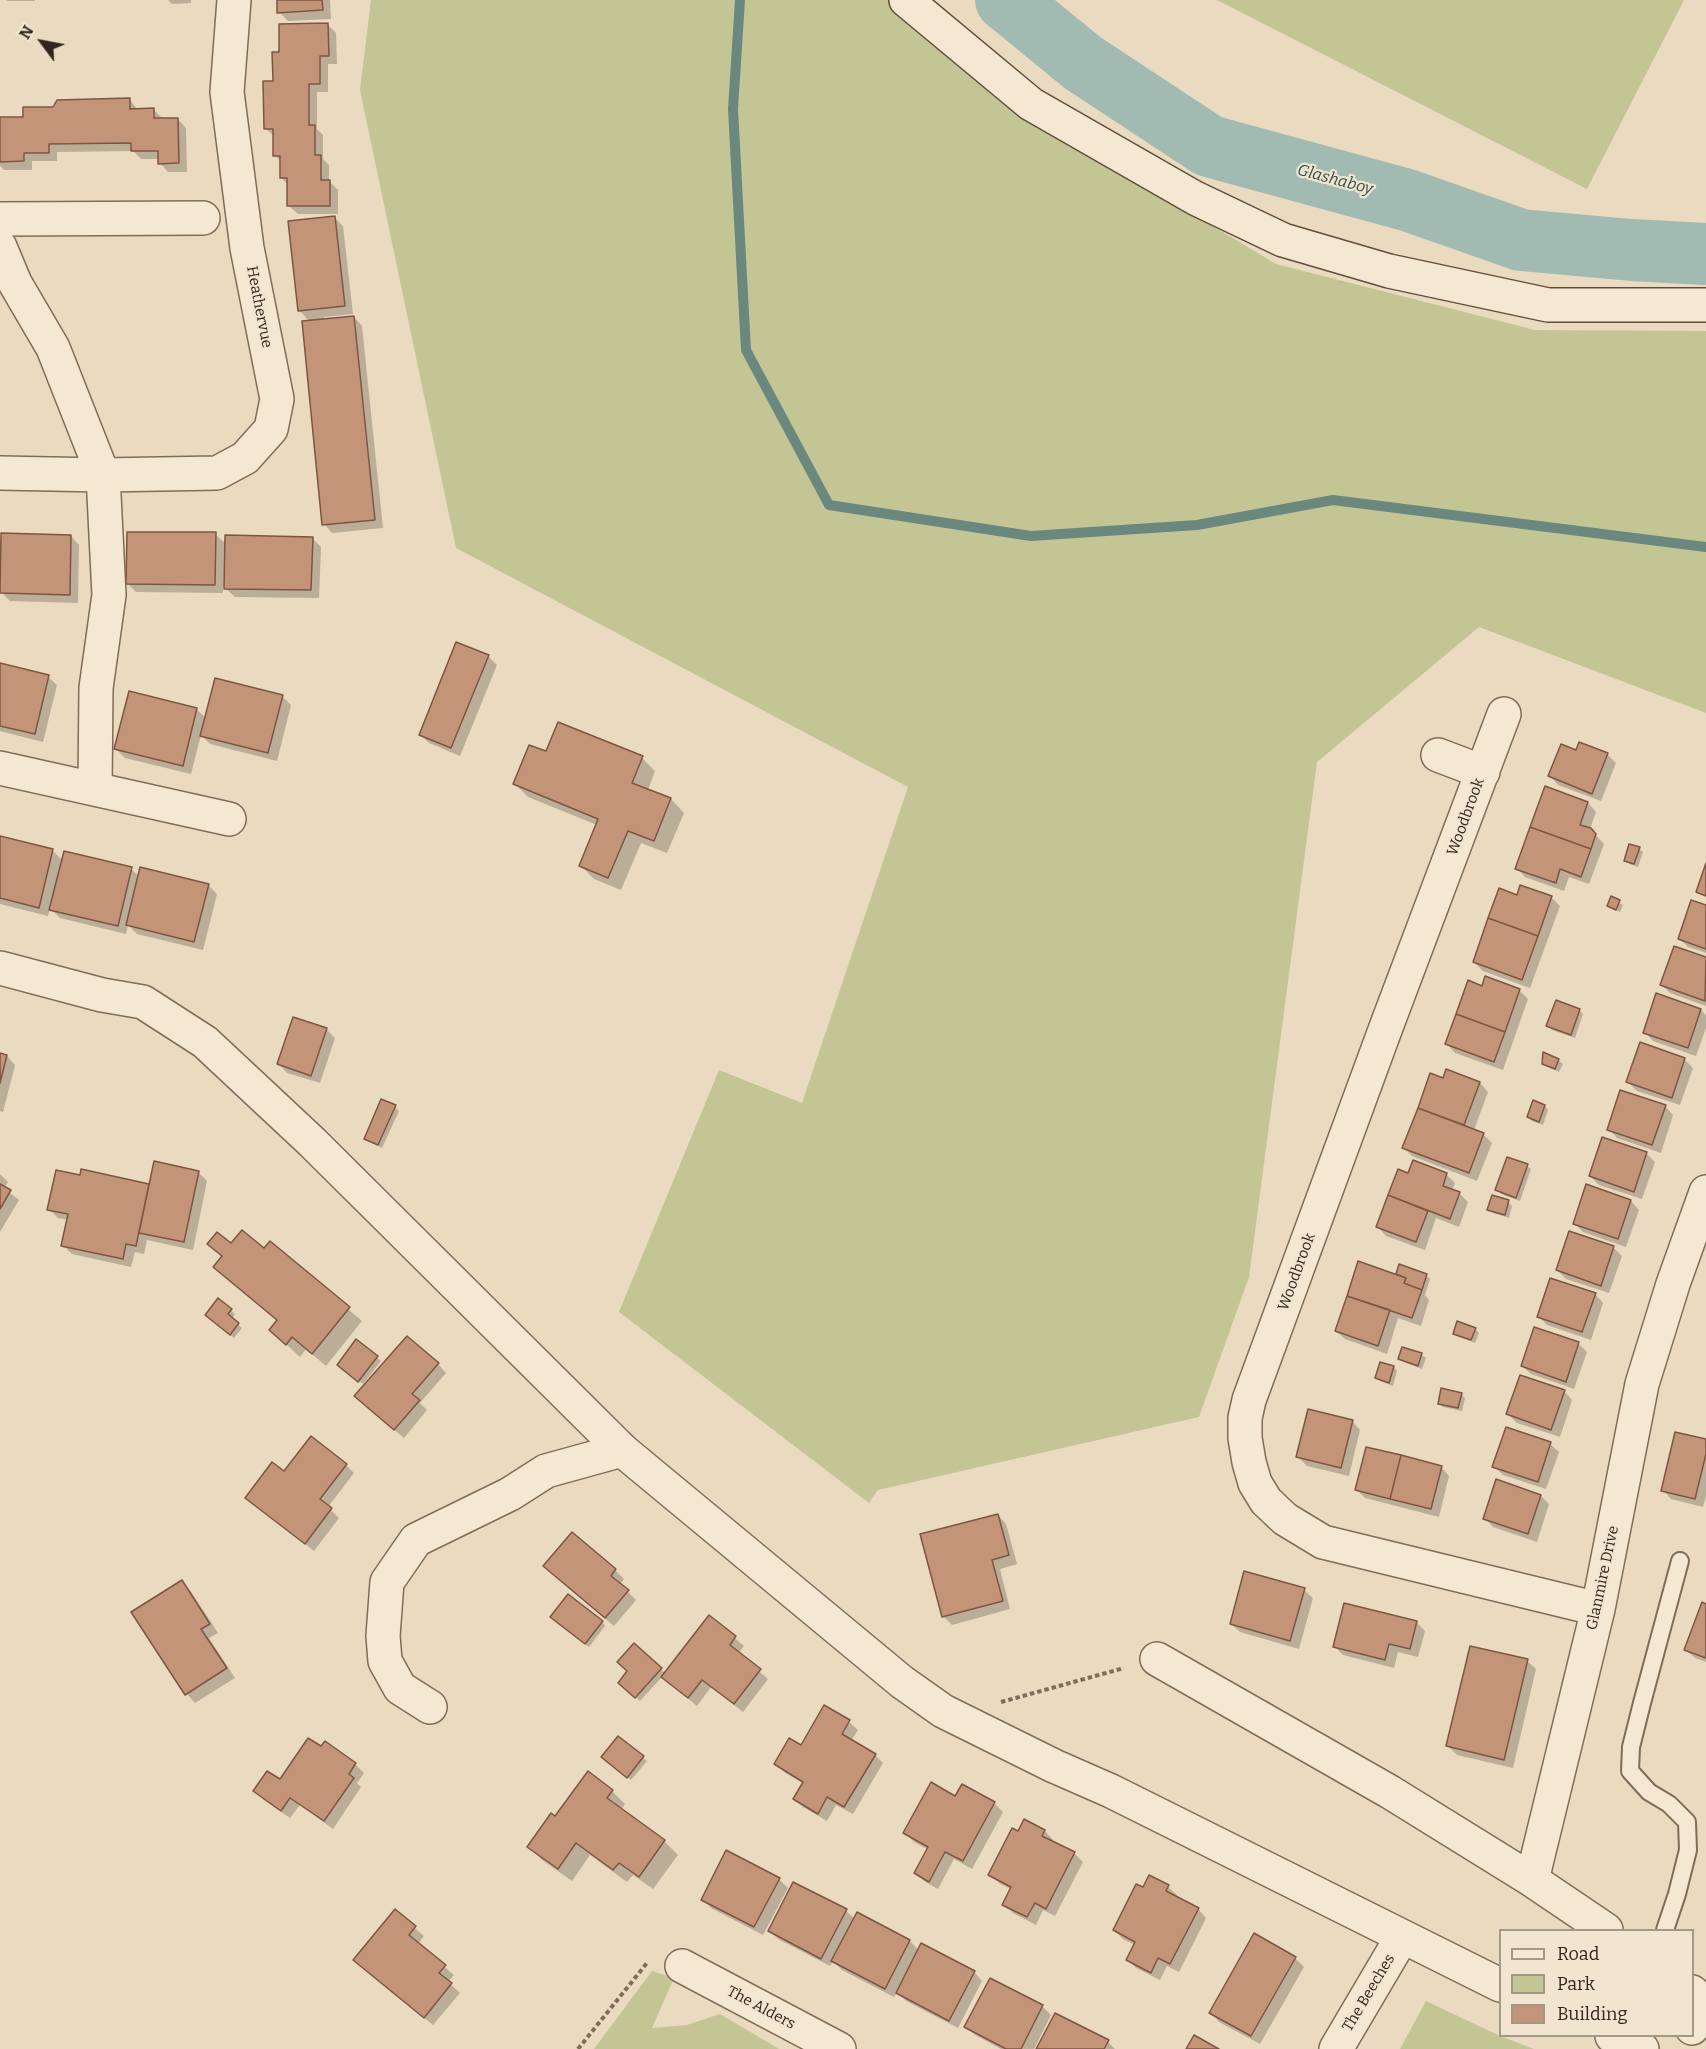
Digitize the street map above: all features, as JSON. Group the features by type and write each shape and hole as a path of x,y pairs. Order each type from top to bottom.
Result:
{"street":[{"name":"Heathervue","path":"0,473 103,475 217,473 246,458 271,429 277,399 247,248 227,92 234,0"},
{"path":"906,0 1030,104 1195,198 1283,240 1389,271 1548,305 1706,305"},
{"path":"0,219 203,218"},
{"path":"0,247 15,283 53,348 103,475 109,595 96,688 94,789"},
{"name":"Woodbrook","path":"1504,714 1385,1030 1250,1400 1245,1418 1245,1438 1255,1484 1266,1501 1285,1519 1323,1542 1598,1609"},
{"path":"1438,755 1483,772"},
{"path":"0,768 229,819"},
{"path":"0,968 102,995 143,1002 205,1042 312,1142 622,1450 902,1682 951,1715 1054,1766 1111,1791 1499,1985"},
{"name":"Glanmire Drive","path":"1532,1880 1598,1609 1642,1384 1673,1284 1706,1192"},
{"path":"430,1707 400,1688 385,1661 383,1636 387,1582 416,1540 510,1494 546,1471 622,1450"},
{"path":"1157,1659 1390,1792 1532,1880 1605,1929"},
{"name":"The Beeches","path":"1336,2049 1402,1937"},
{"name":"The Alders","path":"682,1966 839,2049"},
{"path":"1614,2037 1642,2049"}],"lane":[{"path":"1665,1929 1688,1851 1687,1822 1669,1804 1649,1792 1630,1771 1631,1747 1636,1725 1680,1561"}],"path":[{"path":"951,1715 1157,1659"},
{"path":"578,2049 654,1955 682,1966"}],"green space":[{"path":"371,0 900,0 1028,115 1276,264 1535,330 1706,331 1706,713 1479,627 1317,762 1249,1277 1199,1417 878,1490 869,1503 619,1312 719,1070 802,1103 908,787 456,548 360,90"},
{"path":"1217,0 1684,0 1587,189"},
{"path":"652,1971 674,1978 652,2028 687,2025 720,2014 779,2049 594,2049"},
{"path":"1426,2001 1499,2037 1534,2049 1400,2049"}],"building":[{"path":"277,0 322,0 323,10 277,13"},
{"path":"328,23 329,56 320,56 320,84 309,84 309,125 315,125 315,155 321,155 321,180 330,180 330,206 287,206 287,178 280,178 280,156 273,156 273,129 264,129 263,81 273,81 272,52 279,52 279,24"},
{"path":"130,98 130,109 154,108 154,118 178,118 179,163 158,164 158,151 131,151 131,143 49,144 49,153 24,153 24,161 0,162 0,117 23,117 23,107 53,107 57,100"},
{"path":"335,216 345,306 298,311 288,221"},
{"path":"354,316 375,520 322,525 302,321"},
{"path":"127,532 216,532 215,585 126,584"},
{"path":"1,533 71,535 70,595 0,593"},
{"path":"225,535 313,537 311,590 224,589"},
{"path":"456,642 489,655 451,748 419,735"},
{"path":"0,663 49,675 35,734 0,726"},
{"path":"215,678 283,695 268,753 200,736"},
{"path":"129,691 197,708 183,766 114,749"},
{"path":"558,722 643,756 632,783 671,798 654,841 628,831 608,878 579,866 598,819 513,784 529,745 546,751"},
{"path":"1579,742 1608,753 1592,794 1548,776 1561,744 1576,750"},
{"path":"1545,786 1588,802 1580,825 1591,828 1596,834 1591,849 1530,827"},
{"path":"1530,827 1591,849 1581,877 1560,869 1556,883 1515,869"},
{"path":"0,836 53,849 39,908 0,898"},
{"path":"1629,844 1640,847 1634,864 1624,861"},
{"path":"64,851 132,867 118,926 49,910"},
{"path":"1706,863 1706,896 1696,892"},
{"path":"140,867 209,884 194,942 126,925"},
{"path":"1520,885 1552,896 1538,936 1488,918 1499,888 1517,895"},
{"path":"1611,896 1620,900 1616,910 1607,906"},
{"path":"1691,900 1706,905 1706,949 1678,939"},
{"path":"1488,918 1538,936 1522,980 1473,962"},
{"path":"1674,946 1706,957 1705,1001 1660,985"},
{"path":"1485,976 1520,989 1505,1032 1456,1014 1468,980 1482,986"},
{"path":"1656,993 1701,1009 1688,1048 1643,1033"},
{"path":"1556,1000 1580,1009 1571,1035 1546,1026"},
{"path":"1456,1014 1505,1032 1494,1062 1445,1044"},
{"path":"293,1017 327,1028 311,1076 277,1064"},
{"path":"1640,1042 1685,1058 1672,1098 1626,1082"},
{"path":"1543,1052 1559,1059 1555,1069 1542,1064"},
{"path":"0,1053 7,1055 0,1083"},
{"path":"1446,1069 1480,1082 1464,1125 1418,1108 1430,1073 1443,1078"},
{"path":"1620,1090 1666,1105 1652,1145 1607,1130"},
{"path":"381,1099 396,1105 378,1145 364,1139"},
{"path":"1533,1100 1545,1105 1539,1122 1527,1117"},
{"path":"1418,1108 1484,1133 1469,1173 1402,1148"},
{"path":"1602,1137 1647,1152 1634,1192 1589,1176"},
{"path":"1507,1157 1528,1164 1516,1198 1495,1190"},
{"path":"1413,1160 1447,1173 1443,1186 1460,1192 1450,1219 1388,1195 1398,1169 1408,1173"},
{"path":"154,1161 199,1171 184,1242 139,1233"},
{"path":"81,1169 149,1184 136,1246 126,1244 123,1259 61,1246 68,1214 47,1210 56,1170 80,1175"},
{"path":"0,1184 11,1190 0,1209"},
{"path":"1586,1184 1631,1200 1618,1239 1573,1224"},
{"path":"1388,1195 1428,1211 1416,1242 1376,1227"},
{"path":"1492,1195 1509,1200 1505,1215 1487,1210"},
{"path":"242,1230 264,1248 270,1241 350,1307 312,1354 292,1337 286,1345 269,1330 277,1320 213,1267 222,1256 207,1244 217,1232 231,1243"},
{"path":"1569,1231 1614,1246 1601,1286 1556,1270"},
{"path":"1358,1261 1406,1278 1404,1283 1422,1290 1412,1318 1347,1296"},
{"path":"1399,1264 1427,1274 1422,1290 1404,1283 1406,1278 1396,1274"},
{"path":"1550,1278 1596,1293 1582,1332 1537,1317"},
{"path":"1347,1296 1390,1310 1378,1346 1335,1331"},
{"path":"218,1298 232,1309 228,1314 239,1323 230,1335 205,1315"},
{"path":"1457,1321 1476,1328 1471,1340 1453,1334"},
{"path":"1534,1327 1579,1342 1566,1382 1521,1366"},
{"path":"407,1336 439,1363 412,1394 420,1400 394,1430 354,1396"},
{"path":"356,1339 378,1356 358,1382 337,1365"},
{"path":"1402,1347 1422,1353 1418,1366 1398,1359"},
{"path":"1380,1362 1394,1366 1389,1383 1375,1378"},
{"path":"1520,1375 1565,1390 1551,1430 1506,1414"},
{"path":"1441,1388 1462,1393 1458,1408 1438,1404"},
{"path":"1308,1409 1353,1420 1341,1468 1296,1457"},
{"path":"1506,1427 1551,1442 1538,1482 1492,1467"},
{"path":"1675,1432 1706,1439 1706,1454 1695,1499 1661,1491"},
{"path":"311,1436 347,1464 320,1499 332,1508 305,1544 245,1498 272,1462 284,1471"},
{"path":"1366,1447 1401,1455 1390,1499 1355,1490"},
{"path":"1401,1455 1442,1466 1431,1509 1390,1499"},
{"path":"1496,1479 1541,1495 1528,1534 1483,1519"},
{"path":"998,1514 1009,1555 992,1560 1003,1601 942,1617 920,1534"},
{"path":"572,1532 616,1569 611,1576 629,1590 605,1618 543,1566"},
{"path":"1244,1571 1305,1588 1290,1641 1230,1624"},
{"path":"182,1580 210,1624 201,1629 227,1668 185,1695 131,1612"},
{"path":"568,1594 603,1621 585,1644 550,1617"},
{"path":"1702,1602 1706,1604 1706,1658 1684,1650"},
{"path":"1344,1603 1417,1621 1410,1649 1389,1644 1385,1660 1333,1647"},
{"path":"709,1615 736,1636 730,1645 761,1669 734,1704 702,1680 688,1698 661,1677"},
{"path":"634,1643 662,1668 635,1698 618,1683 627,1671 617,1662"},
{"path":"1470,1646 1528,1659 1504,1760 1446,1746"},
{"path":"824,1705 850,1720 842,1734 876,1754 844,1807 827,1797 818,1814 793,1799 803,1782 774,1764 789,1738 801,1745"},
{"path":"618,1736 644,1756 627,1778 601,1757"},
{"path":"308,1738 321,1746 325,1741 356,1763 349,1774 354,1778 324,1821 290,1798 281,1811 253,1791 267,1771 280,1779"},
{"path":"588,1771 613,1790 607,1798 665,1840 639,1877 619,1863 613,1870 576,1843 558,1869 527,1847 551,1813 555,1816"},
{"path":"931,1782 955,1796 962,1784 995,1802 963,1861 945,1852 929,1882 914,1873 928,1847 903,1833"},
{"path":"1024,1819 1045,1830 1042,1836 1075,1852 1046,1909 1035,1903 1027,1917 1002,1905 1011,1887 988,1875 1012,1828 1018,1831"},
{"path":"726,1850 780,1878 754,1927 701,1900"},
{"path":"1149,1875 1169,1885 1166,1891 1199,1908 1170,1964 1158,1958 1151,1973 1126,1960 1135,1942 1113,1930 1136,1884 1143,1887"},
{"path":"793,1882 847,1909 821,1959 768,1931"},
{"path":"395,1909 416,1926 409,1935 446,1965 439,1973 452,1983 424,2018 353,1960"},
{"path":"857,1912 910,1940 885,1989 831,1961"},
{"path":"1254,1933 1296,1957 1251,2036 1209,2013"},
{"path":"921,1943 975,1971 949,2021 896,1993"},
{"path":"990,1978 1043,2005 1021,2049 1006,2049 964,2027"},
{"path":"1055,2013 1109,2040 1104,2049 1036,2049"},
{"path":"1194,2035 1219,2049 1186,2049"}],"waterway":[{"path":"740,0 733,109 746,350 829,505 1031,536 1197,525 1333,500 1706,547"},
{"name":"Glashaboy","path":"1006,0 1083,63 1209,146 1407,200 1521,240 1706,254"}]}
